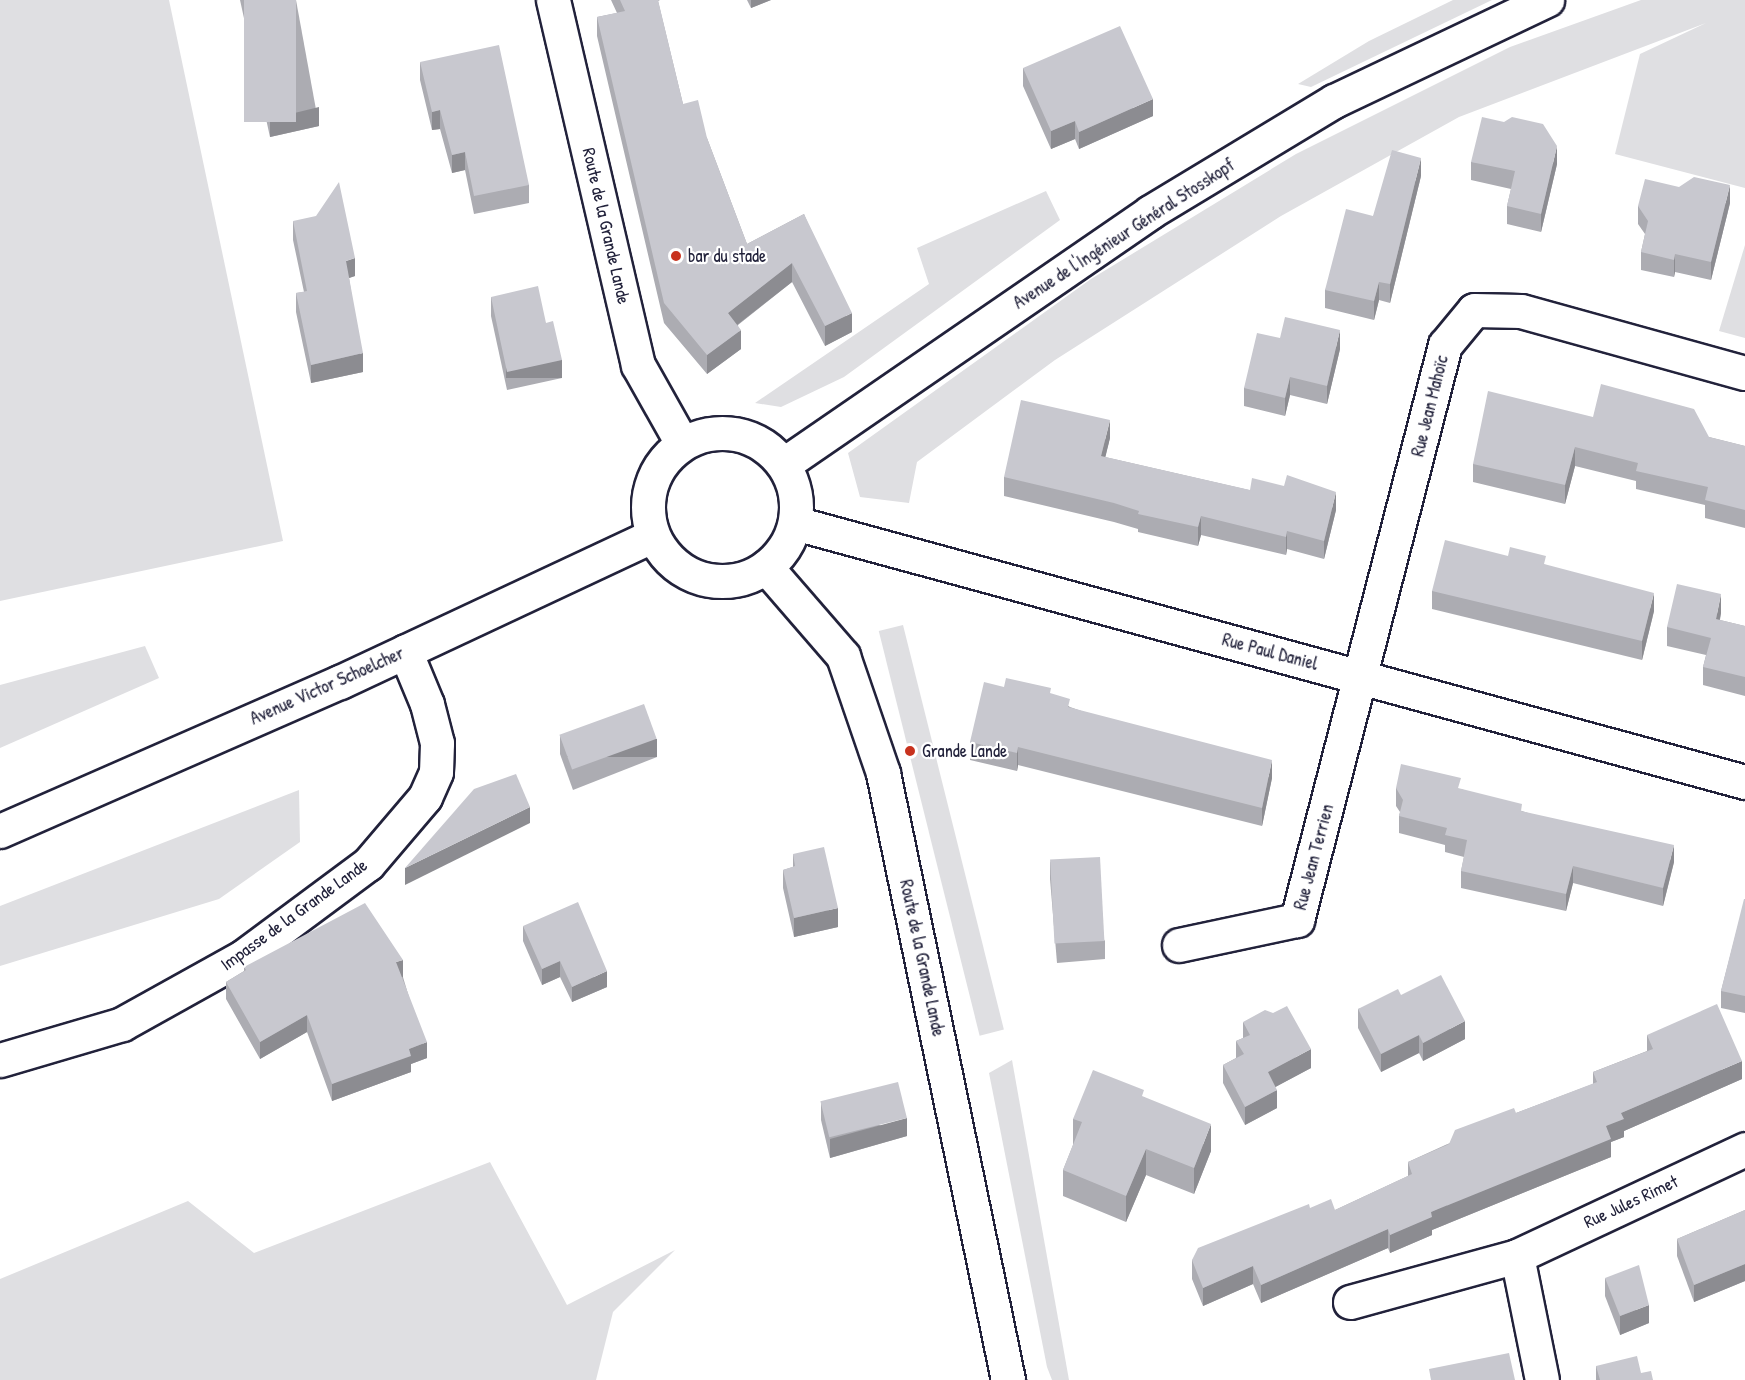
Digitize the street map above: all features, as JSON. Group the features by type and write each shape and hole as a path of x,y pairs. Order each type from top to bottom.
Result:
{"street":[{"name":"Route de la Grande Lande","path":"553,0 638,365 682,443"},
{"name":"Avenue de l'Ingénieur Général Stosskopf","path":"784,464 1150,212 1334,101 1546,0"},
{"name":"Rue Jean Mahoïc","path":"1362,677 1445,345 1474,310 1521,311 1745,373"},
{"path":"708,432 737,433 764,444 784,464 796,492 795,523 784,548 766,567 735,581 701,579 672,563 652,536 646,501 657,468 682,443 708,432"},
{"name":"Rue Paul Daniel","path":"795,523 1745,782"},
{"name":"Avenue Victor Schoelcher","path":"0,831 405,651 652,536"},
{"name":"Route de la Grande Lande","path":"766,567 843,656 883,773 1008,1380"},
{"name":"Impasse de la Grande Lande","path":"0,1060 122,1024 244,956 368,864 425,797 436,772 437,743 427,704 405,651"},
{"name":"Rue Jean Terrien","path":"1179,945 1297,920 1362,677"},
{"name":"Rue Jules Rimet","path":"1350,1302 1517,1256 1745,1149"},
{"path":"1517,1256 1542,1380"}],"shaded area":[{"path":"0,0 169,0 283,541 0,601"},
{"path":"1453,0 1492,0 1311,87 1298,84 1369,41"},
{"path":"1641,0 1745,0 1745,188 1615,154 1640,54 1706,23 1459,117 1281,216 1055,360 917,462 909,503 860,497 848,453 1091,279 1296,154 1510,47"},
{"path":"1046,191 1060,220 844,377 781,407 755,403 929,284 917,248"},
{"path":"1745,245 1745,338 1719,331"},
{"path":"903,625 1004,1030 980,1036 879,631"},
{"path":"145,646 159,678 0,748 0,685"},
{"path":"299,790 300,842 219,899 0,966 0,906"},
{"path":"1012,1060 1069,1380 1052,1380 1047,1367 989,1073"},
{"path":"490,1162 567,1305 675,1250 613,1312 596,1380 0,1380 0,1279 188,1201 254,1253"}],"building":[{"path":"244,0 296,0 296,122 244,122"},
{"path":"620,0 658,0 683,104 698,100 707,138 747,244 804,214 852,313 825,326 792,263 728,313 741,330 707,355 664,303 597,17 625,11"},
{"path":"1120,26 1153,99 1079,132 1075,121 1051,131 1023,68"},
{"path":"499,45 529,185 474,196 465,152 452,155 440,110 432,112 420,62"},
{"path":"1482,117 1504,122 1512,117 1543,124 1557,146 1541,214 1507,206 1515,171 1471,162"},
{"path":"1392,150 1421,158 1390,284 1379,282 1374,301 1325,290 1346,209 1373,216"},
{"path":"1694,177 1730,185 1711,262 1675,254 1674,260 1641,252 1648,221 1638,206 1645,179 1679,187"},
{"path":"339,182 355,258 346,261 363,353 311,365 296,293 307,291 293,221 316,216"},
{"path":"538,286 546,323 553,321 562,360 507,372 491,297"},
{"path":"1285,317 1340,330 1327,386 1290,377 1285,398 1244,388 1257,333 1280,338"},
{"path":"1601,384 1694,409 1709,437 1745,446 1745,510 1705,500 1708,487 1636,471 1638,463 1575,447 1565,485 1473,464 1488,391 1593,417"},
{"path":"1021,400 1110,420 1101,456 1250,490 1252,478 1284,486 1287,475 1336,492 1324,541 1287,531 1286,537 1201,516 1198,527 1138,514 1139,511 1114,503 1004,477"},
{"path":"1445,540 1508,556 1510,547 1546,556 1544,564 1654,593 1642,641 1432,591"},
{"path":"1677,584 1721,594 1716,619 1745,626 1745,677 1703,667 1711,638 1667,627"},
{"path":"1006,678 1051,688 1050,693 1070,699 1068,707 1272,760 1262,808 1018,747 1017,753 970,742 984,682 1004,687"},
{"path":"644,704 657,739 572,770 559,735"},
{"path":"1401,764 1461,778 1458,788 1522,804 1521,811 1674,845 1663,888 1573,866 1566,894 1461,871 1467,840 1445,835 1447,828 1399,816 1403,800 1396,788"},
{"path":"516,774 530,807 405,868 474,789"},
{"path":"824,847 838,908 794,918 783,870 795,866 793,854"},
{"path":"1100,857 1104,941 1054,944 1050,860"},
{"path":"1745,899 1745,996 1721,991"},
{"path":"578,902 607,971 572,987 560,961 542,969 523,926"},
{"path":"365,903 403,960 396,962 427,1042 409,1049 411,1056 332,1084 307,1015 260,1042 226,982 246,970 244,967"},
{"path":"1441,975 1465,1021 1423,1043 1419,1035 1381,1054 1358,1009 1398,989 1401,995"},
{"path":"1717,1004 1742,1061 1621,1113 1624,1119 1606,1126 1611,1139 1431,1212 1432,1217 1390,1235 1388,1229 1261,1285 1253,1266 1203,1288 1192,1260 1198,1248 1309,1204 1310,1208 1331,1199 1335,1210 1412,1174 1408,1162 1449,1144 1455,1130 1514,1108 1516,1113 1597,1082 1593,1072 1653,1049 1647,1035"},
{"path":"1287,1006 1311,1049 1268,1072 1277,1090 1245,1107 1223,1065 1244,1054 1236,1041 1250,1035 1243,1022 1265,1010 1273,1013"},
{"path":"1093,1070 1144,1090 1142,1096 1211,1124 1194,1168 1146,1149 1126,1196 1063,1170 1082,1122 1073,1119"},
{"path":"898,1082 907,1118 829,1137 820,1101"},
{"path":"1745,1210 1745,1264 1694,1285 1677,1239"},
{"path":"1639,1265 1649,1305 1620,1316 1605,1278"},
{"path":"1509,1353 1515,1380 1431,1380 1429,1369"},
{"path":"1637,1356 1641,1373 1651,1371 1653,1380 1600,1380 1596,1366"}],"place":[{"name":"bar du stade","path":"676,256"},
{"name":"Grande Lande","path":"910,751"}]}
